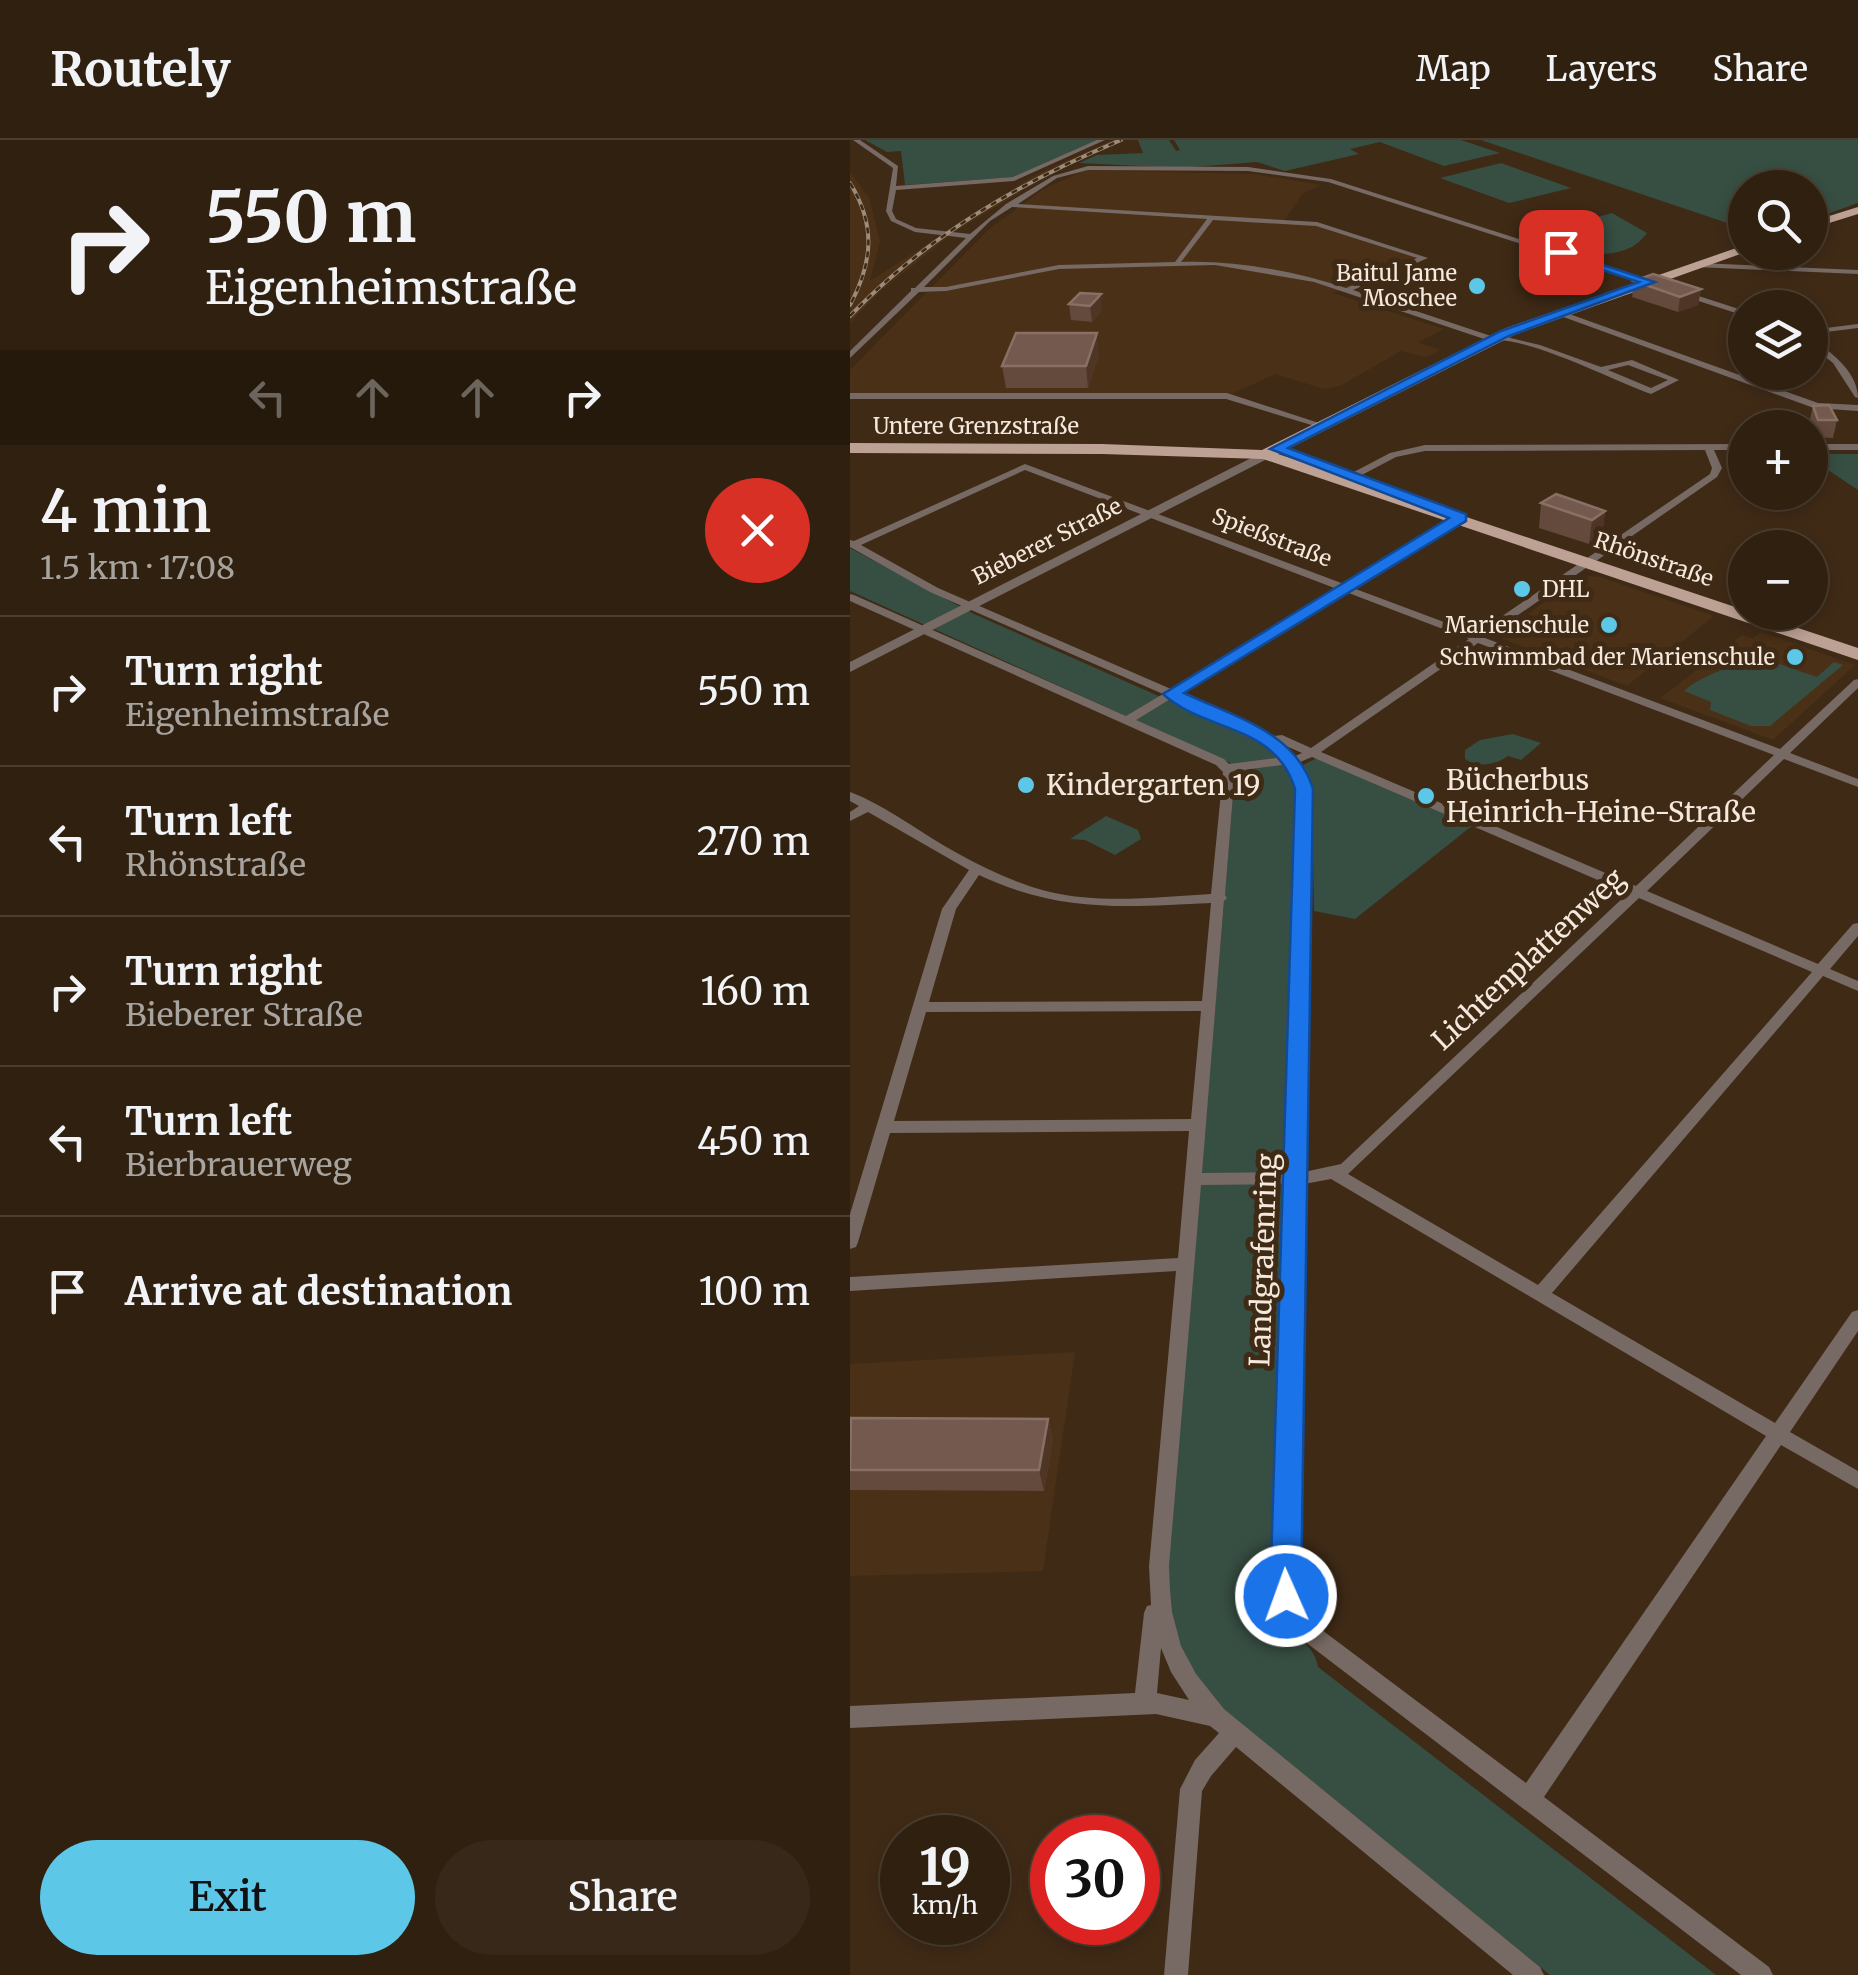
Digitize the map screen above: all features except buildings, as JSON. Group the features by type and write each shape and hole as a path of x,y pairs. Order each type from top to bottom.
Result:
{"main road":[{"path":"1828,220 1858,210"},
{"name":"Bieberer Straße","path":"1271,452 1495,338 1728,255"},
{"name":"Untere Grenzstraße","path":"850,448 1271,452"},
{"name":"Untere Grenzstraße","path":"1102,449 1271,452"},
{"name":"Rhönstraße","path":"1271,452 1355,474 1434,508"},
{"name":"Rhönstraße","path":"1271,452 1858,654"}],"street":[{"path":"856,140 895,165 889,211 896,222 924,232 969,236"},
{"path":"895,188 1010,180 1102,140"},
{"path":"850,356 969,236 1008,205 1070,170 1241,168 1312,177 1728,309"},
{"path":"1008,205 1334,226 1425,260 1347,290"},
{"path":"1178,261 1212,217"},
{"path":"914,290 946,289 1052,267 1178,261 1258,268 1347,290 1495,338 1536,344 1599,370 1651,391 1675,380 1629,362 1599,370"},
{"path":"1703,264 1739,270 1858,272"},
{"path":"1561,313 1820,406 1858,408"},
{"path":"1828,330 1858,326"},
{"path":"1828,354 1855,384 1858,394"},
{"path":"850,396 1232,397 1321,424"},
{"path":"850,597 1227,768 1293,760 1312,752 1714,475 1718,468 1708,447"},
{"path":"1355,474 1393,455 1425,448 1728,447"},
{"path":"1828,447 1858,447"},
{"path":"852,544 1025,467 1032,449"},
{"path":"1219,452 1234,458 1238,469"},
{"name":"Bieberer Straße","path":"850,668 1271,452"},
{"name":"Spießstraße","path":"1025,467 1858,783"},
{"path":"1126,722 1461,518"},
{"path":"852,544 970,606 1858,986"},
{"name":"Lichtenplattenweg","path":"1335,1174 1858,682"},
{"path":"1263,734 1293,760"},
{"name":"Landgrafenring","path":"1293,760 1305,798 1286,1596 1315,1637 1761,1975"},
{"path":"1145,1703 1220,898 1227,768"},
{"path":"850,796 1018,887 1072,900 1220,898"},
{"path":"850,817 869,806"},
{"path":"850,1242 950,910 977,868"},
{"path":"1540,1294 1858,928"},
{"path":"920,1007 1210,1006"},
{"path":"884,1127 1199,1125"},
{"path":"1194,1179 1296,1179 1335,1174 1858,1482"},
{"path":"850,1284 1186,1264"},
{"path":"1528,1800 1858,1317"},
{"path":"1159,1566 1159,1607 1171,1655 1226,1724 1532,1975"},
{"path":"850,1717 1145,1703 1184,1706 1226,1724"},
{"path":"1176,1975 1191,1788 1226,1724"}],"shaded area":[{"path":"1112,140 1125,140 1050,174 956,231 882,290 850,323 850,172 869,198 880,241 870,281 1031,177"},
{"path":"1085,170 1254,174 1322,185 1303,193 1284,221 1313,225 1416,258 1333,293 1444,329 1418,342 1440,350 1426,357 1401,351 1342,385 1324,389 1275,374 1234,393 850,393 850,370 988,230 1042,190"},
{"name":"Marienschule","path":"1589,576 1714,616 1627,686 1503,639 1502,634 1540,605"},
{"path":"1761,632 1855,665 1773,740 1660,698 1742,635 1753,639"},
{"path":"1075,1352 1043,1571 850,1576 850,1364"}],"green space":[{"path":"865,140 1099,140 1015,177 905,185 901,151 887,152"},
{"path":"1138,140 1169,140 1176,151 1180,150 1174,140 1461,140 1500,153 1444,166 1380,142 1350,149 1359,154 1285,171 1257,162 1180,168 1079,163 1097,155 1143,153"},
{"path":"1481,140 1858,140 1858,203 1828,214 1828,170 1728,170 1728,223"},
{"path":"1501,163 1571,188 1509,203 1440,178"},
{"path":"1612,213 1647,233 1635,244 1606,254 1524,237"},
{"path":"1828,454 1858,454 1858,490 1828,470"},
{"path":"850,548 974,614 1262,742 1287,763 1298,799 1273,1581 1278,1612 1313,1653 1318,1667 1716,1975 1550,1975 1216,1703 1172,1641 1167,1571 1235,774 1230,763 850,591"},
{"path":"1751,654 1817,677 1834,662 1843,665 1770,726 1751,726 1710,710 1711,702 1684,691"},
{"path":"1513,734 1541,743 1521,760 1508,756 1481,764 1465,759 1465,750 1480,740"},
{"path":"1317,758 1473,825 1355,919 1314,911 1312,804 1303,765"},
{"path":"1106,816 1138,830 1141,839 1115,855 1085,840 1070,839"}],"railway":[{"path":"850,316 910,261 976,214 1046,174 1121,140"},
{"path":"850,183 864,214 868,244 863,274 850,305"}],"place":[{"name":"Baitul Jame Moschee","path":"1477,286"},
{"name":"DHL","path":"1522,589"},
{"name":"Marienschule","path":"1609,625"},
{"name":"Schwimmbad der Marienschule","path":"1795,657"},
{"name":"Kindergarten 19","path":"1026,785"},
{"name":"Bücherbus Heinrich-Heine-Straße","path":"1426,796"}],"route":[{"path":"1286,1596 1282,1576 1304,789 1297,765 1278,745 1256,730 1172,694 1461,518 1355,474 1276,449 1505,334 1650,282 1561,252"}]}
